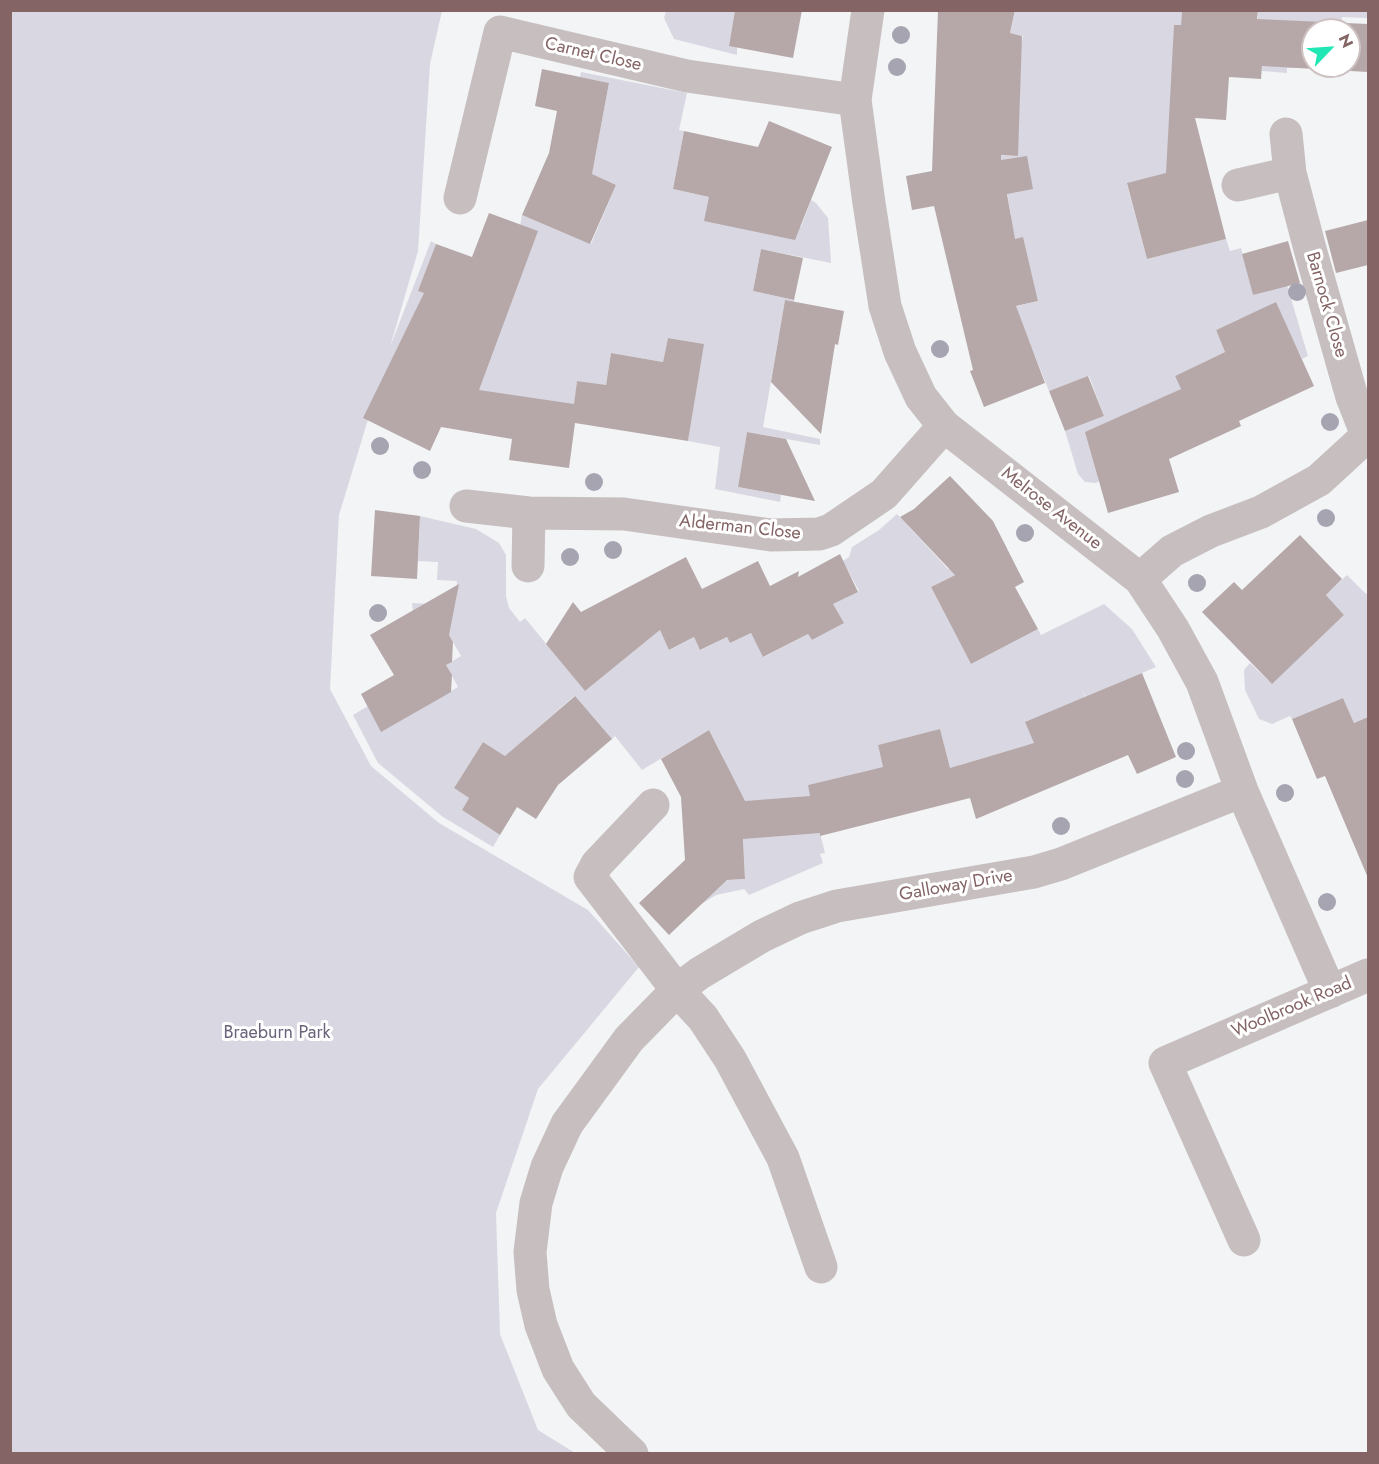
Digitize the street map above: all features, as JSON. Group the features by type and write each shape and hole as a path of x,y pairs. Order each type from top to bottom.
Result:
{"street":[{"name":"Melrose Avenue","path":"868,10 855,100 885,306 900,352 921,397 944,426 1140,579 1173,629 1202,682 1242,791 1330,992"},
{"name":"Carnet Close","path":"460,198 500,32 687,76 855,100"},
{"name":"Barnock Close","path":"1140,579 1172,551 1211,531 1261,513 1319,480 1368,435 1352,397 1333,331 1290,173 1286,134"},
{"path":"1238,185 1290,173"},
{"name":"Alderman Close","path":"466,506 530,513 624,514 771,535 819,534 831,530 884,494 944,426"},
{"path":"528,566 530,513"},
{"name":"Galloway Drive","path":"632,1454 581,1405 554,1361 541,1325 533,1290 531,1235 536,1203 546,1167 567,1124 629,1039 677,990 752,942 815,913 837,906 1034,872 1081,856 1242,791"},
{"path":"653,806 597,864 590,877 677,990 713,1031 783,1158 821,1267"},
{"name":"Woolbrook Road","path":"1244,1240 1165,1063 1368,975"}],"green space":[{"name":"Braeburn Park","path":"10,11 442,11 430,64 418,251 390,347 431,241 436,244 419,291 503,323 522,215 591,244 616,185 568,164 595,158 609,83 580,77 581,72 687,93 679,130 684,131 673,189 709,197 801,227 811,200 828,218 831,263 761,249 753,291 794,300 794,302 785,301 763,427 820,439 820,445 747,432 738,487 781,495 780,502 715,489 720,447 688,441 703,344 668,338 663,362 611,353 599,427 595,425 602,385 577,381 574,408 471,389 405,333 377,390 339,515 330,689 371,766 439,823 588,910 639,967 538,1089 496,1213 500,1334 538,1430 575,1453 11,1453"},
{"path":"666,11 735,11 729,45 737,47 737,55 674,39 664,18"},
{"path":"1015,11 1182,11 1181,25 1174,25 1193,156 1205,156 1206,163 1127,184 1147,259 1226,239 1230,251 1241,248 1253,295 1287,285 1308,356 1302,359 1286,326 1244,328 1239,319 1216,330 1225,352 1175,376 1181,389 1156,401 1096,483 1085,482 1078,474 1065,431 1104,416 1089,376 1049,391 1019,316 973,317 1038,301 1023,238 946,255 1011,215 1007,192 933,152 1017,156 1018,59 1023,36 1010,33"},
{"path":"1258,11 1368,11 1368,18 1301,18 1301,68 1287,68 1287,73 1262,71 1264,32 1257,31"},
{"path":"897,514 948,569 1003,541 1007,548 931,587 971,664 1038,629 1041,635 1104,604 1132,629 1156,667 1086,697 1082,690 1110,754 1050,780 1027,745 960,765 970,797 958,800 940,730 878,745 895,816 886,812 875,769 808,785 825,853 820,854 823,863 749,895 744,889 716,895 700,905 687,883 745,879 742,816 723,757 709,730 642,770 615,736 612,739 574,696 527,737 558,774 549,784 483,742 454,788 469,798 462,810 500,835 493,847 443,817 378,763 353,715 368,706 381,731 458,687 446,665 461,656 434,609 417,619 413,611 412,603 454,605 456,600 457,581 437,580 438,562 418,561 420,516 476,529 499,543 506,555 506,596 509,608 520,622 525,618 585,691 660,630 670,650 694,637 701,650 727,637 730,643 751,633 764,657 808,634 812,640 843,623 833,604 859,591 843,561 849,557 852,547 879,530"},
{"path":"1347,575 1366,594 1368,593 1368,717 1354,723 1343,698 1292,719 1290,716 1272,724 1259,719 1245,690 1244,670 1250,663 1269,681 1310,641 1313,644 1344,615 1326,595"}],"building":[{"path":"735,10 802,10 793,58 729,46"},
{"path":"938,10 1015,10 1010,33 1022,36 1018,156 1001,155 1001,160 1027,156 1033,189 1007,194 1015,239 1023,237 1038,301 1016,306 1045,383 984,407 970,371 973,370 934,206 912,210 906,176 932,171"},
{"path":"1182,10 1258,10 1257,19 1301,21 1301,68 1262,66 1261,79 1229,77 1226,120 1195,118 1226,239 1147,259 1127,183 1166,173 1174,25 1181,25"},
{"path":"1361,24 1368,24 1368,72 1361,72"},
{"path":"542,69 609,83 592,174 616,185 590,244 522,215 549,153 557,111 535,106"},
{"path":"769,121 832,147 795,240 704,221 709,197 673,189 684,131 758,147"},
{"path":"489,213 538,231 479,390 574,404 577,381 606,385 611,353 663,362 668,338 704,344 688,441 575,423 569,468 509,460 512,439 441,427 430,451 363,418 424,293 418,291 436,244 472,257"},
{"path":"1368,220 1368,265 1336,273 1325,231"},
{"path":"1288,241 1300,283 1253,295 1242,254"},
{"path":"761,249 803,258 794,300 753,291"},
{"path":"785,300 844,311 838,345 835,344 821,434 771,382"},
{"path":"1276,302 1314,386 1239,421 1241,426 1169,459 1179,492 1108,513 1085,432 1181,389 1175,376 1225,352 1216,330"},
{"path":"1088,376 1104,416 1065,431 1049,391"},
{"path":"747,432 786,439 815,501 738,487"},
{"path":"950,476 993,521 1024,582 1015,587 1038,629 971,664 931,587 955,575 900,517 914,509"},
{"path":"375,510 420,516 417,579 371,576"},
{"path":"1300,535 1342,579 1326,595 1344,615 1272,684 1202,612 1234,582 1242,590"},
{"path":"840,554 858,592 833,604 844,623 812,640 808,634 763,657 751,633 730,643 727,637 700,650 694,637 669,650 660,630 585,691 546,644 573,602 581,612 686,557 702,589 758,561 770,586 799,571 798,577"},
{"path":"459,584 449,635 453,642 452,662 446,665 452,675 451,692 381,732 361,694 394,675 370,635"},
{"path":"1142,673 1176,757 1137,774 1128,755 976,819 970,798 820,836 820,833 743,839 745,879 727,880 669,935 639,903 685,860 681,797 661,759 709,730 745,801 810,796 808,785 883,767 878,745 940,729 950,768 1034,743 1025,722"},
{"path":"575,696 612,739 558,785 536,819 517,807 500,835 462,810 469,798 454,788 483,742 505,756"},
{"path":"1343,698 1354,723 1368,717 1368,878 1325,776 1317,779 1292,719"}]}
